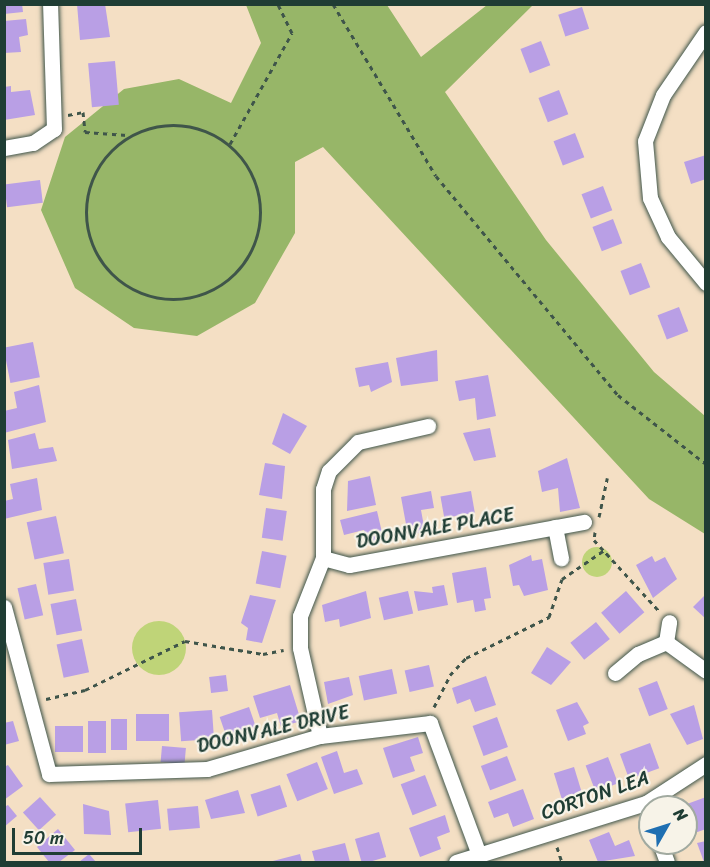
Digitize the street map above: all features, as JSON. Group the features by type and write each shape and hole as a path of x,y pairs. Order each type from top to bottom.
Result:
{"street":[{"path":"4,148 33,143 54,129 50,4"},
{"path":"705,32 663,95 645,141 650,198 668,237 705,283"},
{"path":"320,736 300,648 300,616 323,558 323,489 339,456 358,442 428,426"},
{"name":"DOONVALE PLACE","path":"323,558 349,565 584,522"},
{"path":"555,527 561,558"},
{"name":"DOONVALE DRIVE","path":"4,607 42,763 55,776 207,769 320,736 430,723"},
{"path":"666,642 669,622"},
{"path":"666,642 705,671"},
{"path":"615,673 638,654 666,642"},
{"path":"430,723 479,855"},
{"name":"CORTON LEA","path":"666,795 705,764"},
{"name":"CORTON LEA","path":"456,862 638,812"}],"path":[{"path":"230,144 292,33 278,4"},
{"path":"333,4 436,176 618,395 705,464"},
{"path":"83,112 85,132 128,135 180,124 207,130 230,144 253,176 260,224 251,252 234,276 209,292 180,300 151,297 124,285 102,265 89,238 85,209 90,180 106,154 128,135"},
{"path":"607,478 594,540 669,622"},
{"path":"430,723 450,675 466,658 549,617 562,579 603,551"},
{"path":"28,704 85,690 185,641 263,654 300,648"}],"green space":[{"path":"246,5 387,5 421,57 487,5 533,5 445,92 546,240 654,372 705,416 705,534 649,499 323,147 295,162 295,233 255,303 197,336 134,328 75,288 41,210 65,137 124,89 179,79 231,103 261,43"},
{"path":"597,547 608,551 612,562 608,573 597,577 586,573 582,562 586,551"},
{"path":"159,621 169,623 178,629 184,638 186,648 184,658 178,667 169,673 159,675 149,673 140,667 134,658 132,648 134,638 140,629 149,623"}],"building":[{"path":"4,4 22,4 23,12 4,14"},
{"path":"77,4 105,4 110,37 80,40"},
{"path":"582,7 589,29 565,37 558,15"},
{"path":"26,19 28,35 19,37 21,52 4,53 4,21"},
{"path":"541,41 550,65 530,73 520,49"},
{"path":"115,61 119,105 92,107 88,63"},
{"path":"11,86 11,92 30,90 35,115 4,120 4,87"},
{"path":"559,90 568,114 548,122 538,98"},
{"path":"575,133 584,157 563,166 554,141"},
{"path":"706,155 706,179 691,184 684,162"},
{"path":"40,180 43,203 7,207 4,184"},
{"path":"603,186 612,210 591,219 582,194"},
{"path":"613,219 622,243 602,251 592,227"},
{"path":"641,263 650,287 630,295 620,271"},
{"path":"679,307 688,331 667,340 658,315"},
{"path":"33,342 40,377 10,383 4,348"},
{"path":"437,350 438,381 401,386 396,358"},
{"path":"388,362 392,382 371,392 369,385 359,387 355,368"},
{"path":"488,375 496,416 477,420 475,398 459,401 455,381"},
{"path":"39,385 46,422 4,433 4,411 17,408 14,392"},
{"path":"283,413 307,426 290,454 272,444"},
{"path":"490,428 496,457 474,461 463,433"},
{"path":"35,433 39,449 53,447 57,461 12,469 8,440"},
{"path":"567,458 580,508 560,512 558,488 542,492 538,471"},
{"path":"265,463 285,466 282,499 259,495"},
{"path":"370,476 376,505 347,511 348,481"},
{"path":"37,478 42,510 4,519 4,501 13,499 10,484"},
{"path":"431,491 434,508 421,510 425,532 408,535 401,497"},
{"path":"471,491 475,513 444,518 440,496"},
{"path":"266,508 287,511 283,541 262,538"},
{"path":"377,511 384,541 368,545 364,530 344,535 340,520"},
{"path":"56,516 64,553 35,559 27,522"},
{"path":"262,551 287,556 280,588 256,583"},
{"path":"531,555 532,561 542,559 548,590 524,596 519,585 513,586 509,565"},
{"path":"652,556 655,562 665,557 677,579 653,598 636,565"},
{"path":"69,559 74,591 48,595 43,563"},
{"path":"486,567 491,598 484,599 486,610 475,612 473,600 457,603 452,573"},
{"path":"36,584 43,615 25,619 17,588"},
{"path":"444,585 448,605 418,611 414,591 433,593 432,587"},
{"path":"366,591 371,618 340,627 339,619 325,622 322,605"},
{"path":"408,591 413,613 384,620 379,598"},
{"path":"626,591 644,612 619,634 601,613"},
{"path":"250,595 276,600 262,643 246,640 248,628 241,623"},
{"path":"704,596 706,598 706,619 693,607"},
{"path":"76,599 82,630 57,635 50,604"},
{"path":"596,622 610,639 584,660 570,643"},
{"path":"82,639 89,672 64,678 57,644"},
{"path":"547,647 571,662 551,685 531,673"},
{"path":"429,665 434,686 410,692 405,671"},
{"path":"392,669 397,693 364,701 359,676"},
{"path":"226,675 228,691 211,693 209,677"},
{"path":"486,676 496,705 475,712 470,699 457,704 452,688"},
{"path":"349,677 353,695 328,704 324,682"},
{"path":"657,681 668,709 649,716 638,688"},
{"path":"290,685 301,721 281,727 277,713 260,718 253,696"},
{"path":"577,702 589,723 583,726 586,734 568,741 556,710"},
{"path":"694,705 703,739 687,745 670,714"},
{"path":"249,707 257,730 228,740 220,717"},
{"path":"212,710 214,739 181,741 179,712"},
{"path":"136,714 169,714 169,741 136,741"},
{"path":"497,717 508,747 484,756 473,726"},
{"path":"111,719 127,719 127,750 111,750"},
{"path":"13,721 19,741 4,745 4,723"},
{"path":"88,721 106,721 106,753 88,753"},
{"path":"55,726 83,726 83,752 55,752"},
{"path":"418,737 423,753 410,757 415,771 393,778 383,748"},
{"path":"650,743 659,768 629,779 620,754"},
{"path":"162,746 186,748 185,764 161,762"},
{"path":"337,751 344,773 357,769 363,784 334,794 321,757"},
{"path":"507,756 516,780 490,790 481,766"},
{"path":"608,757 618,783 596,792 586,766"},
{"path":"317,762 328,789 297,801 286,774"},
{"path":"8,765 23,786 4,800 4,767"},
{"path":"574,767 582,793 562,799 554,773"},
{"path":"425,775 437,806 413,815 401,784"},
{"path":"280,785 287,807 258,816 251,795"},
{"path":"523,789 534,819 513,827 508,813 494,818 488,802"},
{"path":"238,790 245,813 211,819 205,800"},
{"path":"40,797 56,815 39,830 23,812"},
{"path":"706,797 706,829 698,832 698,800"},
{"path":"158,800 161,829 128,832 125,803"},
{"path":"83,804 109,811 111,835 84,834"},
{"path":"8,805 17,816 4,827 4,807"},
{"path":"198,806 200,828 169,831 167,809"},
{"path":"445,815 450,832 437,837 441,849 420,857 409,828"},
{"path":"58,829 75,850 59,862 49,862 37,847"},
{"path":"379,832 386,857 362,862 355,839"},
{"path":"609,832 615,846 629,840 635,856 598,862 589,840"},
{"path":"706,841 706,862 704,862 698,843"},
{"path":"345,843 350,862 315,862 312,851"},
{"path":"89,854 96,862 79,862"},
{"path":"300,854 302,862 269,862"}]}
